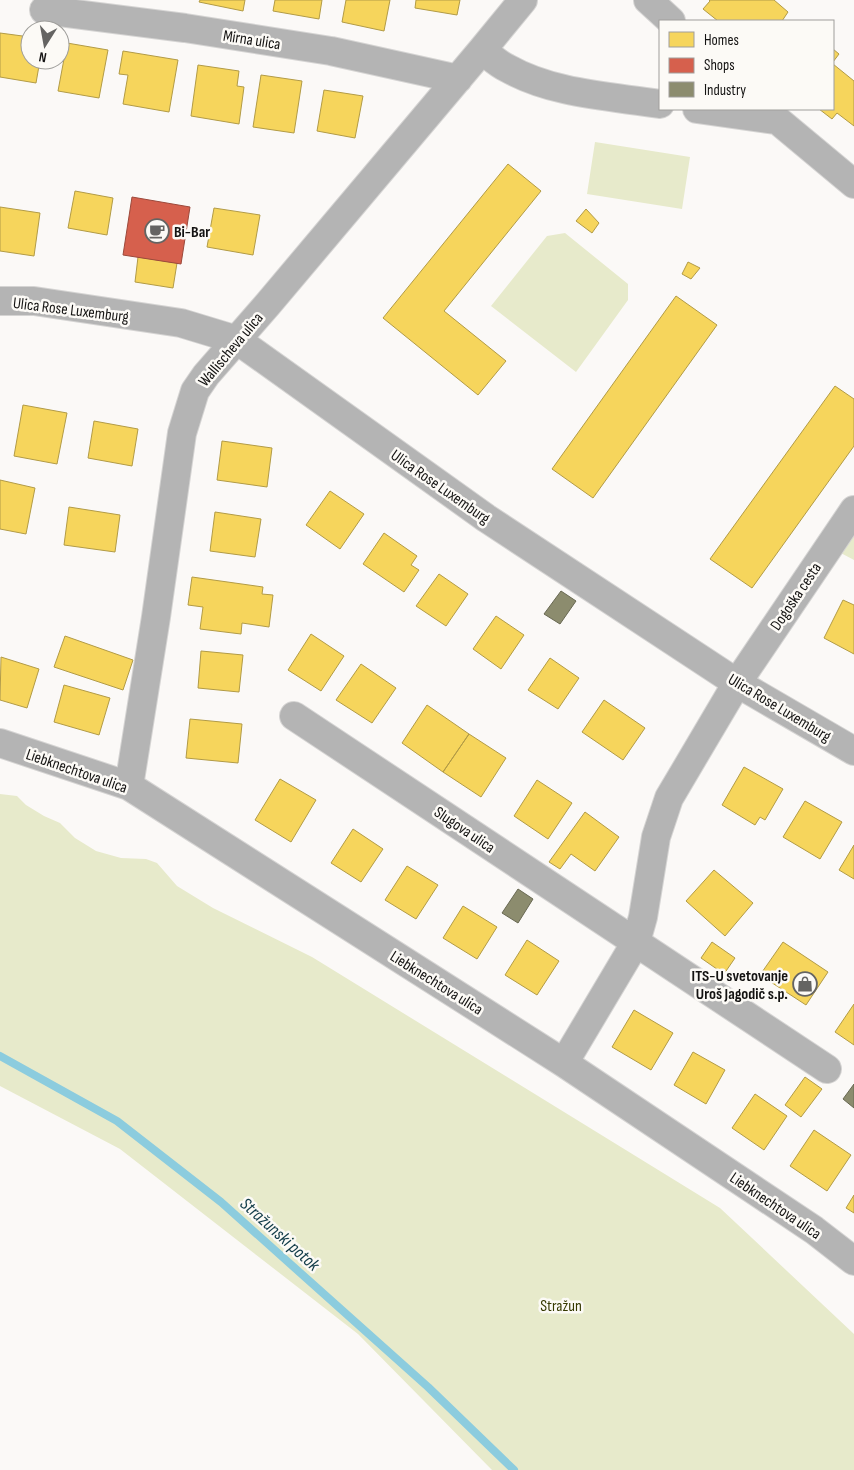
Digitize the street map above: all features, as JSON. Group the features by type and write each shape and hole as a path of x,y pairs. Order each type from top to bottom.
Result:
{"street":[{"name":"Wallischeva ulica","path":"128,786 156,617 182,433 196,391 206,375 523,0"},
{"path":"648,0 669,20"},
{"name":"Mirna ulica","path":"44,10 185,28 322,50 458,78"},
{"path":"482,50 506,68 532,80 566,90 659,104"},
{"path":"712,110 770,114 854,184"},
{"name":"Ulica Rose Luxemburg","path":"0,301 34,301 181,323 237,340 486,518 737,683 854,751"},
{"name":"Dogoška cesta","path":"737,683 854,510"},
{"path":"564,1063 636,942 643,917 656,837 669,798 737,683"},
{"name":"Slugova ulica","path":"294,716 827,1069"},
{"name":"Liebknechtova ulica","path":"0,743 128,786 564,1063 814,1230 854,1261"}],"green space":[{"path":"595,142 690,157 682,209 587,194"},
{"path":"565,233 628,284 628,300 576,372 491,306 547,236"},
{"path":"854,525 854,560 837,551"},
{"name":"Stražun","path":"0,794 17,796 26,805 60,823 75,838 96,851 121,858 146,859 157,863 177,886 213,908 312,957 720,1208 854,1334 854,1470 492,1470 358,1334 120,1149 0,1086"}],"building: Homes":[{"path":"200,0 245,0 243,11 199,2"},
{"path":"275,0 322,0 319,19 273,11"},
{"path":"346,0 390,0 384,31 342,22"},
{"path":"416,0 460,0 457,15 415,8"},
{"path":"774,0 788,12 783,20 717,20 703,9 710,1"},
{"path":"0,33 20,36 20,70 38,70 36,83 0,77"},
{"path":"70,44 108,50 99,98 58,91 62,70 70,70"},
{"path":"834,50 839,54 834,61"},
{"path":"123,51 178,60 169,112 123,104 128,75 119,74"},
{"path":"198,65 239,71 237,86 244,87 239,124 191,116"},
{"path":"834,65 854,81 854,126 837,113 832,119 820,110 834,110"},
{"path":"261,75 302,81 294,133 253,127"},
{"path":"324,90 363,96 355,138 317,131"},
{"path":"508,164 541,191 444,311 506,361 478,395 383,318"},
{"path":"75,191 113,198 107,235 68,228"},
{"path":"0,207 40,213 34,256 0,251"},
{"path":"214,208 260,215 253,255 207,247"},
{"path":"586,209 599,223 592,233 576,221"},
{"path":"138,257 177,263 173,288 135,282"},
{"path":"688,262 700,268 691,279 682,274"},
{"path":"676,296 717,325 593,498 552,469"},
{"path":"835,386 854,399 854,446 752,588 710,559"},
{"path":"23,405 67,413 57,464 14,456"},
{"path":"94,421 138,429 132,466 88,458"},
{"path":"222,441 272,448 267,487 217,480"},
{"path":"0,480 35,488 26,534 0,529"},
{"path":"330,491 364,514 340,549 306,525"},
{"path":"69,507 120,515 115,552 64,545"},
{"path":"215,512 261,519 255,557 210,551"},
{"path":"384,533 417,556 411,565 419,570 404,592 363,564"},
{"path":"439,574 468,594 446,626 416,606"},
{"path":"192,577 263,587 262,594 273,595 269,627 242,623 241,634 200,629 203,607 188,605"},
{"path":"843,600 854,605 854,654 824,638"},
{"path":"496,616 524,635 501,669 473,649"},
{"path":"311,634 344,656 321,691 288,670"},
{"path":"65,636 133,660 123,690 54,667"},
{"path":"201,651 243,655 239,692 198,688"},
{"path":"1,657 39,669 27,708 0,700"},
{"path":"550,658 579,678 558,709 528,690"},
{"path":"361,664 396,688 372,723 336,700"},
{"path":"64,685 110,698 99,735 54,722"},
{"path":"604,700 645,728 623,760 582,732"},
{"path":"427,705 469,734 443,772 402,743"},
{"path":"190,719 242,724 238,763 186,758"},
{"path":"469,734 506,758 481,797 443,772"},
{"path":"744,767 783,789 765,820 760,817 755,825 722,805"},
{"path":"280,779 316,800 291,842 255,820"},
{"path":"537,780 572,803 548,839 514,816"},
{"path":"805,801 842,822 820,859 783,837"},
{"path":"585,812 619,837 595,871 571,854 560,869 549,862"},
{"path":"353,829 383,849 361,882 331,863"},
{"path":"854,845 854,879 839,870"},
{"path":"407,866 438,885 416,919 385,900"},
{"path":"714,870 753,903 725,936 686,901"},
{"path":"463,906 497,927 477,959 443,938"},
{"path":"527,940 559,961 537,995 505,975"},
{"path":"712,942 735,958 724,974 701,958"},
{"path":"783,942 828,972 806,1005 760,975"},
{"path":"854,1004 854,1045 835,1032"},
{"path":"634,1010 673,1033 651,1070 612,1047"},
{"path":"693,1052 725,1070 706,1104 674,1085"},
{"path":"805,1077 822,1089 801,1117 785,1105"},
{"path":"755,1094 787,1116 764,1150 732,1128"},
{"path":"814,1130 851,1155 827,1191 790,1166"},
{"path":"854,1195 854,1213 846,1208"}],"building: Shops":[{"name":"Bi-Bar","path":"132,197 190,207 181,264 123,255"}],"building: Industry":[{"path":"561,591 576,601 560,624 544,614"},
{"path":"518,889 533,899 518,923 502,913"},
{"path":"854,1084 854,1108 843,1099"}],"waterway":[{"name":"Stražunski potok","path":"0,1056 117,1121 221,1202 428,1387 514,1470"}],"place":[{"name":"Bi-Bar","path":"157,231"},
{"name":"ITS-U svetovanje Uroš Jagodič s.p.","path":"805,984"}]}
